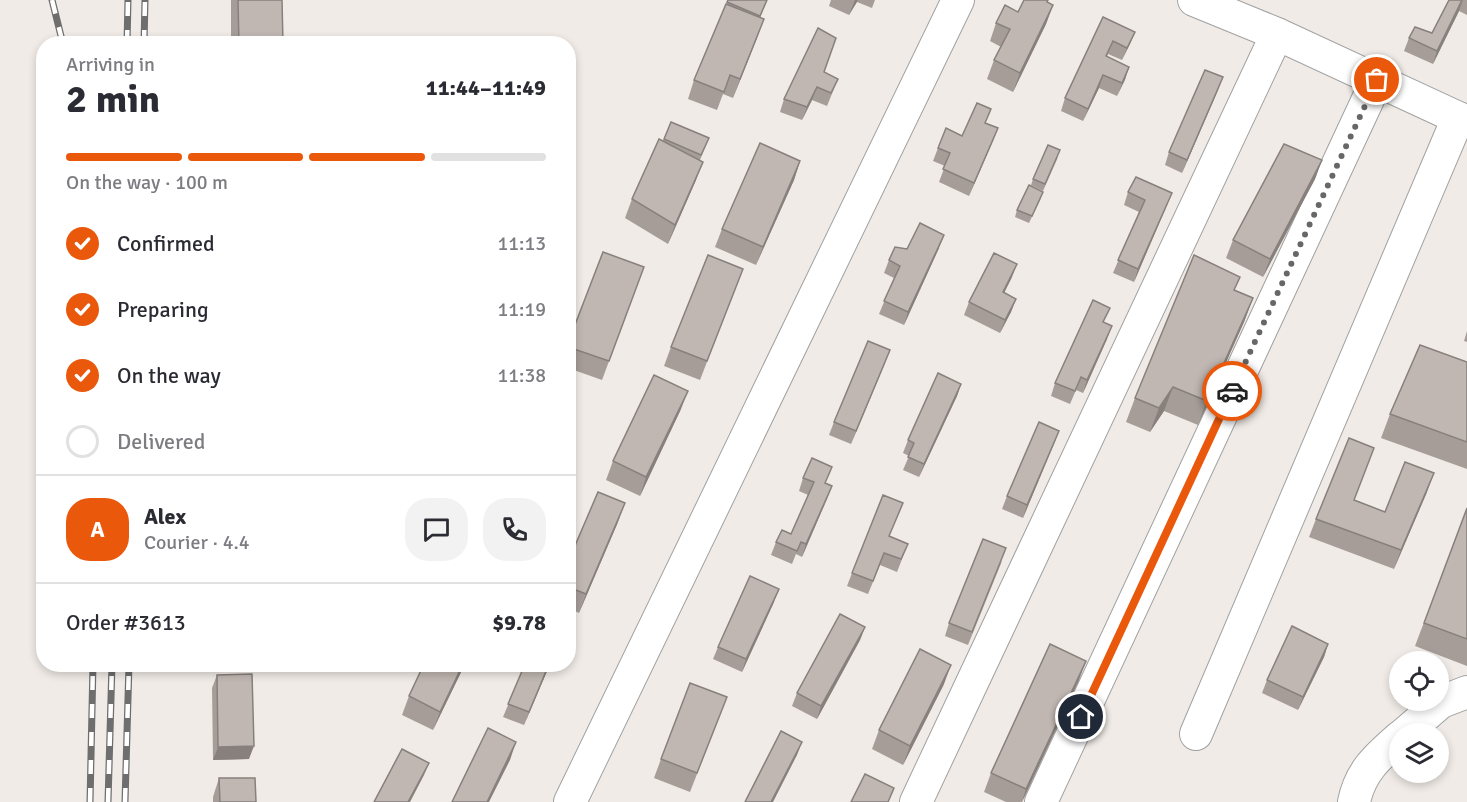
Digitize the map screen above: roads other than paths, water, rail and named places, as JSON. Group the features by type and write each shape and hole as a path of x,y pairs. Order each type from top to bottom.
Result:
{"street":[{"path":"570,802 958,0"},
{"path":"1194,0 1277,34 1462,120 1196,734"},
{"path":"916,802 1277,34"},
{"path":"1041,802 1377,80"},
{"path":"1417,723 1442,702 1467,692"},
{"path":"1354,802 1357,789 1369,764 1389,747"}],"railway":[{"path":"52,0 61,36"},
{"path":"127,36 128,0"},
{"path":"144,36 145,0"},
{"path":"90,802 93,672"},
{"path":"108,802 112,672"},
{"path":"125,802 129,672"}]}
